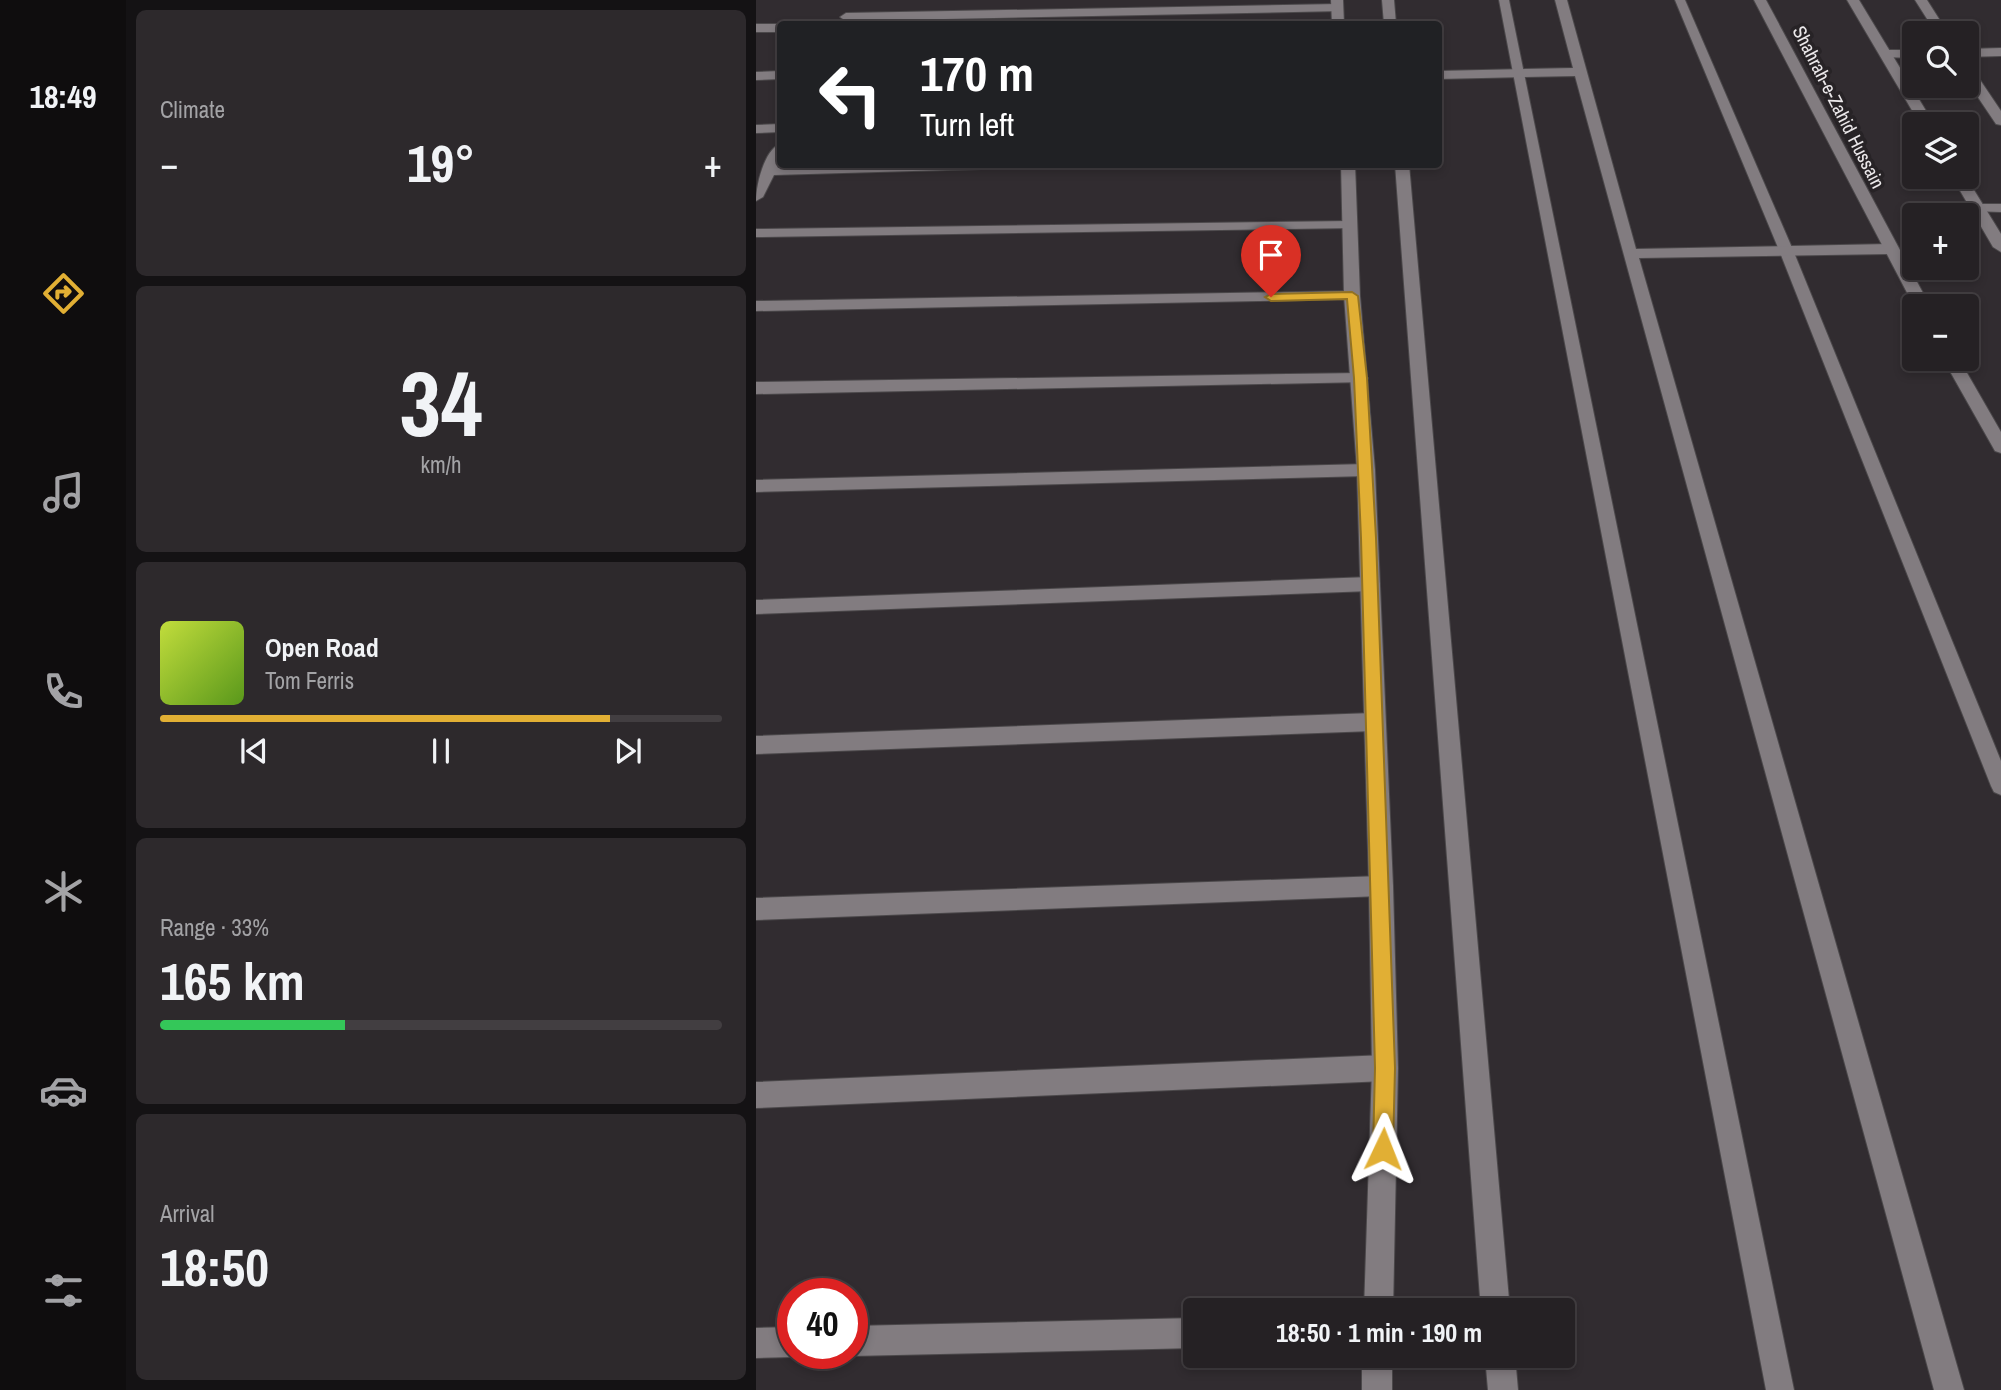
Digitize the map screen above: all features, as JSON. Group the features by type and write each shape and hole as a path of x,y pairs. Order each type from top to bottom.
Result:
{"street":[{"path":"855,0 844,21 1337,4"},
{"path":"1388,0 1390,21"},
{"path":"1561,0 1949,1390"},
{"name":"Shahrah-e-Zahid Hussain","path":"1760,0 1915,294"},
{"path":"1853,0 1920,112"},
{"path":"1921,0 1934,21"},
{"path":"756,28 777,28"},
{"path":"1979,53 2001,52"},
{"path":"1886,54 1902,54"},
{"path":"1442,75 1581,72"},
{"path":"756,76 777,75"},
{"path":"1979,89 2001,121"},
{"path":"756,129 777,128"},
{"path":"761,185 777,154"},
{"path":"761,185 968,168"},
{"path":"1348,168 1352,296 1366,470 1381,886 1385,1068 1378,1298"},
{"path":"1402,168 1495,1298"},
{"path":"1979,208 2001,208"},
{"path":"1979,211 2001,247"},
{"path":"756,233 1350,225"},
{"path":"1630,254 1889,249"},
{"path":"756,306 1352,296"},
{"path":"1958,371 2001,447"},
{"path":"756,388 1360,378"},
{"path":"756,486 1366,470"},
{"path":"756,607 1370,584"},
{"path":"756,745 1373,722"},
{"path":"756,909 1381,886"},
{"path":"756,1095 1385,1068"},
{"path":"868,1341 1183,1333"},
{"path":"756,1343 777,1342"},
{"path":"1377,1368 1377,1390"},
{"path":"1501,1368 1503,1390"}],"lane":[{"path":"1504,0 1780,1390"},
{"path":"1680,0 1786,250 2001,786"}],"route":[{"path":"1271,297 1352,296 1366,470 1381,886 1385,1068 1383,1149"}]}
